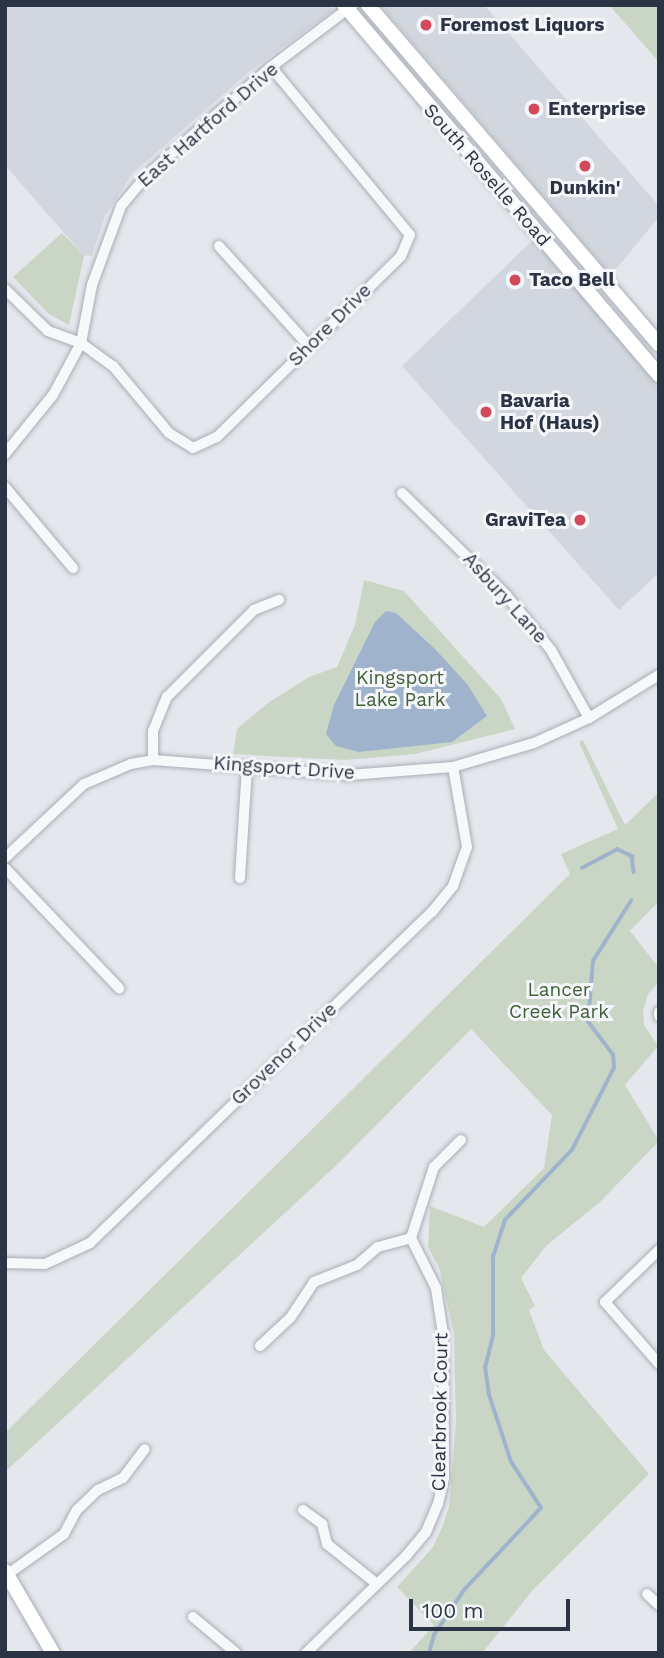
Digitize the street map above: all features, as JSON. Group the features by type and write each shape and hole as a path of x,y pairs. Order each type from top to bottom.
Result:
{"main road":[{"name":"South Roselle Road","path":"368,5 659,344"},
{"name":"South Roselle Road","path":"348,7 659,375"},
{"path":"7,1573 53,1653"}],"street":[{"name":"East Hartford Drive","path":"5,454 53,396 81,343 92,285 121,206 154,169 271,67 348,7"},
{"name":"Shore Drive","path":"81,343 113,366 169,433 192,448 217,437 401,256 410,235 394,210 271,67"},
{"path":"219,246 309,346"},
{"path":"5,289 48,331 81,343"},
{"path":"5,487 72,568"},
{"name":"Asbury Lane","path":"402,493 506,595 551,650 590,718"},
{"path":"153,760 153,731 167,698 254,611 279,600"},
{"name":"Kingsport Drive","path":"5,858 84,785 100,775 153,760 349,775 453,767 534,743 590,718 659,675"},
{"path":"240,878 247,766"},
{"name":"Grovenor Drive","path":"5,1263 45,1264 90,1243 432,912 453,886 467,847 453,767"},
{"path":"5,868 119,988"},
{"path":"260,1346 291,1317 314,1282 357,1265 378,1247 411,1238 434,1167 461,1140"},
{"name":"Clearbrook Court","path":"306,1653 426,1532 443,1478 443,1334 436,1288 411,1238"},
{"path":"659,1250 605,1302 659,1364"},
{"path":"7,1573 64,1534 76,1510 98,1490 123,1478 145,1449"},
{"path":"303,1510 322,1524 327,1544 377,1584"},
{"path":"648,1594 659,1605"},
{"path":"192,1617 236,1653"}],"shaded area":[{"path":"5,5 329,5 334,10 250,71 133,173 105,216 92,255 84,256 5,165"},
{"path":"484,5 659,206 659,217 611,275 382,7"},
{"path":"533,240 659,386 659,573 619,610 402,366"}],"green space":[{"path":"609,5 659,5 659,62"},
{"path":"62,233 84,256 69,325 49,314 13,277"},
{"name":"Kingsport Lake Park","path":"364,580 404,591 501,699 515,729 415,754 345,760 233,754 237,729 268,703 309,677 337,667 355,625"},
{"name":"Lancer Creek Park","path":"583,740 625,825 659,792 659,901 630,931 659,968 659,982 648,994 643,1011 644,1025 658,1046 625,1085 659,1141 601,1201 546,1246 521,1278 535,1306 529,1310 544,1350 649,1474 533,1590 482,1653 409,1653 434,1625 397,1587 433,1547 443,1525 449,1507 456,1421 454,1334 439,1267 428,1247 430,1206 484,1227 544,1168 552,1115 471,1029 341,1161 5,1472 5,1433 570,874 561,854 618,829 579,742"}],"water":[{"path":"386,611 396,613 436,650 468,685 487,716 452,742 359,752 336,746 326,734 334,705 375,622"}],"waterway":[{"path":"582,868 617,849 632,856 634,872"},
{"path":"429,1653 434,1635 464,1590 541,1508 511,1462 489,1395 485,1368 493,1335 493,1257 505,1220 572,1150 614,1068 613,1055 588,1022 593,961 631,901"}],"place":[{"name":"Foremost Liquors","path":"426,25"},
{"name":"Enterprise","path":"534,109"},
{"name":"Dunkin'","path":"585,166"},
{"name":"Taco Bell","path":"515,280"},
{"name":"Bavaria Hof (Haus)","path":"486,412"},
{"name":"GraviTea","path":"580,520"}]}
